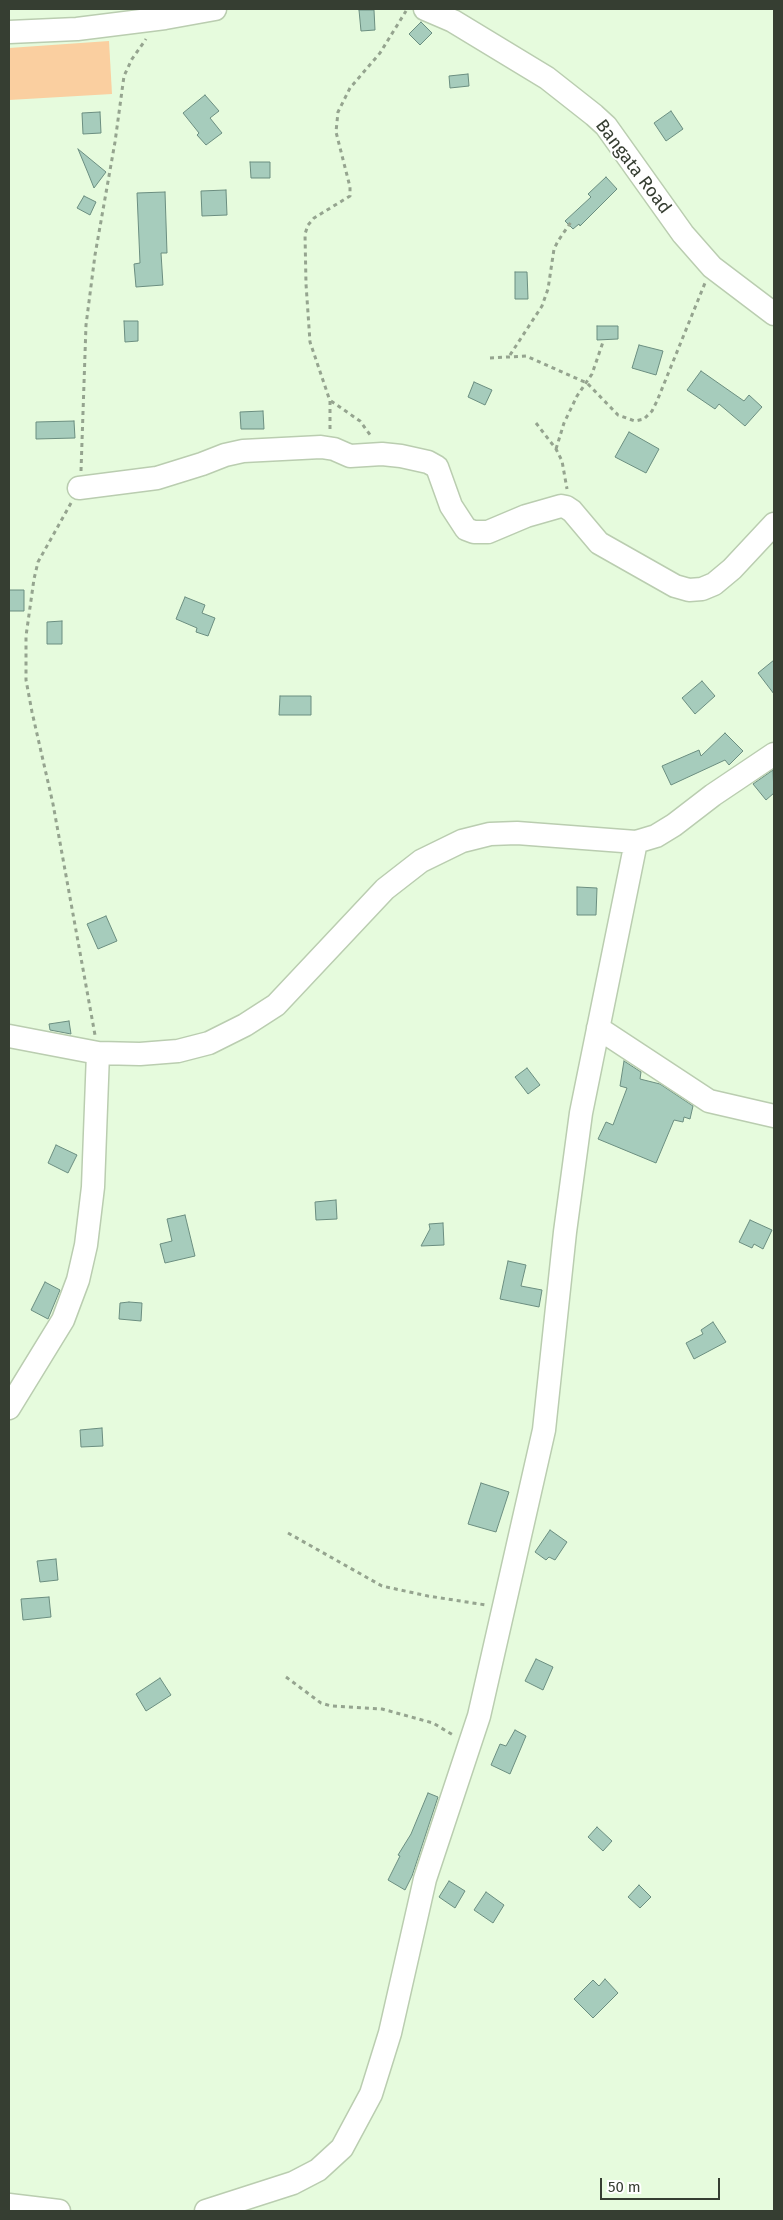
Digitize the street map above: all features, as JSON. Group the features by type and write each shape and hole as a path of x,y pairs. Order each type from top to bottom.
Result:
{"street":[{"path":"9,32 76,29 165,18 215,9"},
{"name":"Bangata Road","path":"425,9 453,21 547,78 594,115 606,126 683,234 712,267 774,314"},
{"path":"79,488 157,478 225,455 243,451 327,448 350,456 382,454 401,456 434,464 440,473 451,506 466,529 474,532 488,532 526,516 561,506 566,507 572,511 599,543 675,586 689,590 702,589 714,584 732,569 774,524"},
{"path":"9,1036 98,1052 140,1054 178,1051 210,1043 245,1025 276,1005 385,889 420,861 462,841 490,834 517,833 636,842 656,836 774,754"},
{"path":"206,2211 293,2183 318,2170 342,2148 371,2094 390,2032 425,1879 479,1716 544,1430 565,1232 581,1113 636,842"},
{"path":"598,1028 709,1101 774,1116"},
{"path":"9,1408 63,1320 78,1280 86,1245 93,1187 98,1052"},
{"path":"9,2205 59,2211"}],"path":[{"path":"327,448 330,428 330,401 310,342 306,292 305,234 308,225 314,218 350,196 350,187 336,132 338,112 350,88 380,53 408,9"},
{"path":"98,1052 53,804 26,680 26,636 31,594 38,562 79,488 84,432 86,325 124,76 132,58 165,18"},
{"path":"510,356 542,306 548,289 554,249 571,222"},
{"path":"490,358 526,356 587,383 618,415 635,421 644,419 652,411 657,401 712,267"},
{"path":"556,449 570,409 587,383 603,342"},
{"path":"330,401 360,420 368,429 382,454"},
{"path":"536,424 556,449 566,477 566,507"},
{"path":"288,1533 382,1586 428,1596 504,1608"},
{"path":"286,1677 321,1703 331,1706 382,1709 433,1723 446,1729 468,1749"}],"shaded area":[{"path":"109,41 112,94 9,100 9,48"}],"building":[{"path":"359,10 374,10 375,30 361,31"},
{"path":"421,22 432,33 420,45 409,34"},
{"path":"468,74 469,86 450,88 449,76"},
{"path":"205,95 219,111 210,118 222,133 206,145 183,113"},
{"path":"671,111 683,129 666,141 654,123"},
{"path":"100,112 101,133 83,134 82,113"},
{"path":"78,149 106,172 94,188 88,173"},
{"path":"250,162 270,162 270,178 251,178"},
{"path":"606,177 617,189 580,226 579,224 573,229 565,221 591,197 588,194"},
{"path":"226,190 227,215 202,216 201,191"},
{"path":"165,192 167,253 161,253 163,285 136,287 134,264 140,263 137,193"},
{"path":"84,196 96,202 90,215 77,208"},
{"path":"515,272 527,272 528,299 515,299"},
{"path":"124,321 138,321 138,341 125,342"},
{"path":"597,326 618,326 618,339 597,340"},
{"path":"639,345 663,351 656,375 632,368"},
{"path":"701,371 744,401 749,395 762,407 745,426 719,404 715,409 687,390"},
{"path":"474,382 492,390 485,405 468,397"},
{"path":"263,411 264,429 241,429 240,412"},
{"path":"74,421 75,438 36,439 36,422"},
{"path":"629,432 659,449 646,473 615,457"},
{"path":"9,590 24,590 24,611 9,611"},
{"path":"185,597 205,605 202,613 215,618 208,636 196,632 197,628 176,619"},
{"path":"62,621 62,644 47,644 47,622"},
{"path":"774,660 774,694 758,673"},
{"path":"702,681 715,696 695,714 682,698"},
{"path":"280,696 311,696 311,715 279,715"},
{"path":"725,733 743,751 729,765 725,760 671,785 662,766 699,750 701,756"},
{"path":"773,770 774,793 766,800 753,784"},
{"path":"577,887 597,888 596,915 577,915"},
{"path":"106,916 117,941 98,949 87,924"},
{"path":"69,1021 71,1034 50,1030 49,1024"},
{"path":"624,1061 641,1072 640,1079 660,1084 693,1106 690,1119 684,1117 683,1122 674,1120 656,1163 598,1139 606,1122 613,1125 627,1088 620,1086"},
{"path":"527,1068 540,1085 528,1094 515,1077"},
{"path":"56,1145 77,1155 68,1173 48,1163"},
{"path":"336,1200 337,1219 316,1220 315,1202"},
{"path":"185,1215 195,1256 165,1263 160,1244 172,1241 167,1219"},
{"path":"750,1220 772,1230 763,1249 754,1244 752,1248 739,1242"},
{"path":"443,1223 444,1245 421,1246 430,1229 429,1224"},
{"path":"508,1261 526,1265 521,1286 542,1290 539,1307 500,1299"},
{"path":"45,1282 60,1290 48,1319 31,1310"},
{"path":"120,1303 142,1303 141,1321 119,1319"},
{"path":"713,1322 726,1342 694,1359 686,1343 703,1334 701,1330"},
{"path":"102,1428 103,1446 81,1447 80,1430"},
{"path":"481,1483 509,1492 496,1532 468,1524"},
{"path":"550,1530 567,1542 555,1560 549,1557 546,1560 535,1552"},
{"path":"56,1559 58,1580 40,1582 37,1561"},
{"path":"49,1597 51,1617 23,1620 21,1599"},
{"path":"536,1659 553,1667 543,1690 525,1681"},
{"path":"160,1678 171,1695 146,1711 136,1694"},
{"path":"515,1730 526,1736 510,1774 491,1765 500,1744 506,1746"},
{"path":"428,1793 438,1797 412,1876 405,1890 388,1880 400,1856 398,1855 411,1834"},
{"path":"597,1827 612,1841 603,1851 588,1837"},
{"path":"449,1881 465,1891 455,1908 439,1897"},
{"path":"639,1885 651,1897 640,1908 628,1897"},
{"path":"486,1892 504,1905 493,1923 474,1910"},
{"path":"605,1979 618,1993 593,2018 574,1999 593,1980 599,1986"}]}
